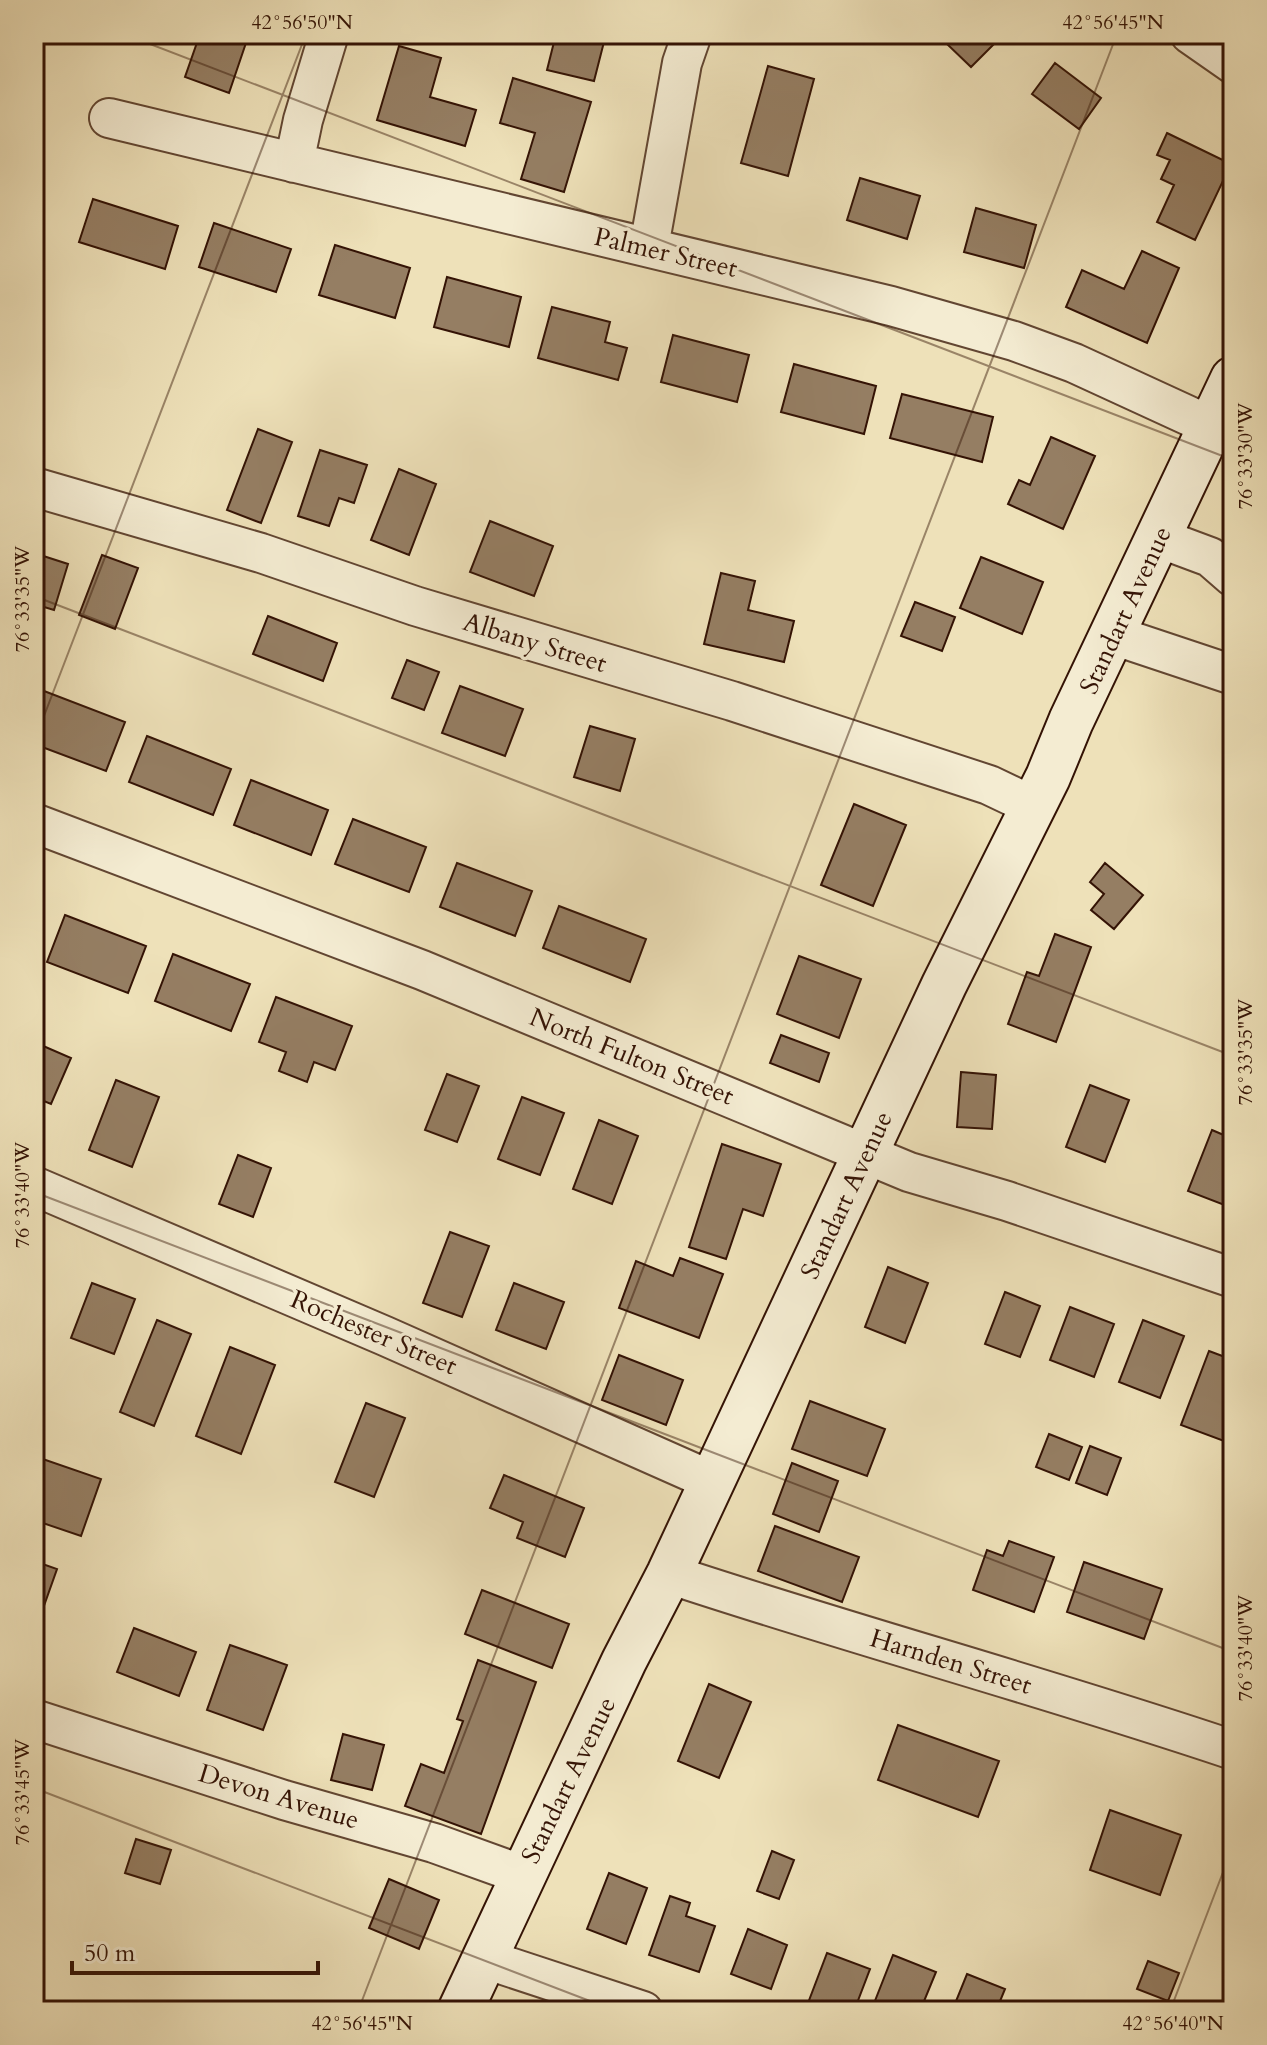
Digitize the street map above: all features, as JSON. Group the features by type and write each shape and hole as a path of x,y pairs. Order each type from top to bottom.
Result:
{"street":[{"path":"294,163 303,120 329,34"},
{"path":"649,247 682,63 692,34"},
{"path":"1190,34 1233,64"},
{"name":"Palmer Street","path":"109,118 891,306 1014,341 1074,363 1211,426"},
{"name":"Standart Avenue","path":"460,2011 1233,379"},
{"name":"Albany Street","path":"34,487 261,553 415,606 732,701 989,785 1033,806"},
{"path":"1159,538 1210,557 1233,577"},
{"path":"1113,635 1233,675"},
{"name":"North Fulton Street","path":"34,823 422,970 909,1172 1007,1201 1233,1278"},
{"name":"Rochester Street","path":"39,1199 385,1336 712,1481"},
{"name":"Harnden Street","path":"669,1574 1233,1750"},
{"name":"Devon Avenue","path":"34,1719 284,1800 434,1843 523,1875"},
{"path":"485,1959 643,2011"}],"building":[{"path":"200,34 249,34 229,93 185,77"},
{"path":"556,34 606,34 594,81 547,70"},
{"path":"956,34 1004,34 971,67 947,44"},
{"path":"399,46 441,58 430,97 476,110 465,146 377,120"},
{"path":"1055,63 1101,98 1079,129 1032,94"},
{"path":"768,66 814,79 788,176 741,163"},
{"path":"513,78 591,102 564,192 521,179 535,133 500,123"},
{"path":"1167,133 1231,164 1195,240 1157,222 1174,185 1161,179 1170,160 1157,155"},
{"path":"860,178 920,196 907,239 847,220"},
{"path":"93,199 178,226 165,269 79,242"},
{"path":"976,208 1036,225 1024,268 964,252"},
{"path":"214,223 291,249 276,292 199,267"},
{"path":"335,245 410,268 395,318 319,295"},
{"path":"1142,251 1179,268 1147,343 1066,307 1082,270 1124,289"},
{"path":"447,277 521,297 509,347 434,327"},
{"path":"552,307 610,322 605,342 627,348 618,380 538,358"},
{"path":"673,335 749,355 737,402 661,382"},
{"path":"794,364 876,386 864,434 781,412"},
{"path":"902,394 993,417 982,462 890,438"},
{"path":"258,429 292,442 261,523 227,510"},
{"path":"1051,437 1095,456 1063,529 1008,504 1019,480 1030,485"},
{"path":"320,450 367,465 354,503 339,498 329,526 298,516"},
{"path":"399,469 436,484 409,555 371,540"},
{"path":"490,521 553,546 534,596 470,572"},
{"path":"34,553 68,564 54,610 34,604"},
{"path":"102,555 138,568 115,629 79,615"},
{"path":"981,557 1043,582 1022,634 960,608"},
{"path":"721,573 755,581 748,610 794,621 784,662 704,644"},
{"path":"915,602 955,617 942,651 901,636"},
{"path":"268,616 337,643 323,681 253,654"},
{"path":"407,660 439,672 424,710 392,698"},
{"path":"460,686 523,709 505,756 442,733"},
{"path":"44,691 125,722 106,771 34,744 34,716"},
{"path":"590,726 635,739 620,791 574,777"},
{"path":"147,736 231,769 213,815 129,782"},
{"path":"251,780 328,810 311,855 234,825"},
{"path":"854,804 906,825 873,906 821,885"},
{"path":"353,819 426,847 409,892 335,864"},
{"path":"457,863 532,891 515,936 440,907"},
{"path":"1105,863 1143,895 1114,929 1091,910 1104,894 1090,882"},
{"path":"559,906 646,939 630,982 543,948"},
{"path":"65,915 146,946 128,993 47,962"},
{"path":"1055,934 1091,947 1056,1042 1008,1024 1027,972 1039,976"},
{"path":"173,954 250,984 231,1031 155,1001"},
{"path":"799,956 861,979 839,1038 777,1014"},
{"path":"276,997 352,1026 335,1070 314,1062 307,1082 279,1071 286,1052 259,1042"},
{"path":"781,1035 829,1053 819,1082 770,1063"},
{"path":"34,1042 71,1058 51,1104 34,1097"},
{"path":"961,1072 996,1075 992,1129 957,1127"},
{"path":"447,1074 479,1086 457,1142 425,1130"},
{"path":"116,1080 159,1097 132,1167 89,1150"},
{"path":"1090,1085 1129,1100 1105,1162 1066,1147"},
{"path":"522,1097 564,1113 540,1175 498,1159"},
{"path":"599,1120 638,1136 612,1204 573,1189"},
{"path":"1212,1130 1233,1139 1233,1190 1227,1206 1188,1191"},
{"path":"722,1144 781,1164 763,1216 743,1209 726,1259 689,1247"},
{"path":"238,1155 271,1168 253,1217 219,1204"},
{"path":"450,1232 489,1246 462,1317 423,1303"},
{"path":"680,1258 723,1274 699,1338 619,1308 636,1261 673,1276"},
{"path":"888,1267 928,1283 905,1343 865,1327"},
{"path":"92,1283 135,1299 114,1354 71,1338"},
{"path":"514,1283 564,1302 546,1349 496,1330"},
{"path":"1005,1292 1040,1306 1020,1357 985,1344"},
{"path":"1070,1307 1114,1324 1094,1377 1050,1360"},
{"path":"157,1320 191,1334 154,1426 120,1412"},
{"path":"1143,1320 1184,1336 1160,1398 1119,1382"},
{"path":"230,1347 275,1365 241,1454 196,1436"},
{"path":"1209,1351 1233,1360 1233,1417 1224,1441 1181,1425"},
{"path":"619,1355 683,1380 666,1425 602,1400"},
{"path":"810,1401 885,1429 867,1476 792,1449"},
{"path":"366,1403 405,1418 374,1497 335,1482"},
{"path":"1049,1434 1082,1447 1069,1480 1036,1467"},
{"path":"1090,1446 1121,1458 1107,1495 1076,1483"},
{"path":"34,1456 101,1479 81,1536 34,1520"},
{"path":"792,1463 838,1481 819,1532 773,1514"},
{"path":"504,1475 584,1508 565,1557 517,1538 523,1522 490,1508"},
{"path":"775,1526 859,1557 842,1602 758,1571"},
{"path":"1009,1541 1054,1557 1034,1612 973,1590 987,1550 1003,1556"},
{"path":"34,1561 57,1569 34,1634"},
{"path":"1084,1562 1162,1589 1144,1639 1067,1612"},
{"path":"482,1590 569,1624 552,1668 465,1634"},
{"path":"134,1628 196,1652 179,1696 117,1672"},
{"path":"230,1645 287,1665 263,1730 207,1710"},
{"path":"478,1660 536,1682 481,1834 405,1806 421,1764 444,1773 463,1721 457,1719"},
{"path":"709,1684 751,1702 719,1778 678,1761"},
{"path":"898,1725 999,1761 978,1817 878,1780"},
{"path":"343,1734 384,1745 372,1790 331,1780"},
{"path":"1110,1810 1181,1835 1160,1895 1090,1870"},
{"path":"136,1839 171,1850 160,1884 125,1873"},
{"path":"772,1851 794,1860 779,1899 757,1891"},
{"path":"609,1873 647,1888 626,1944 587,1929"},
{"path":"389,1879 439,1900 419,1949 369,1928"},
{"path":"670,1896 690,1903 686,1916 715,1926 699,1972 649,1955"},
{"path":"748,1929 787,1945 771,1989 731,1974"},
{"path":"827,1953 870,1969 854,2011 805,2011"},
{"path":"893,1955 936,1972 920,2011 871,2011"},
{"path":"1148,1961 1179,1973 1168,2001 1137,1989"},
{"path":"967,1974 1005,1989 996,2011 952,2011"}]}
